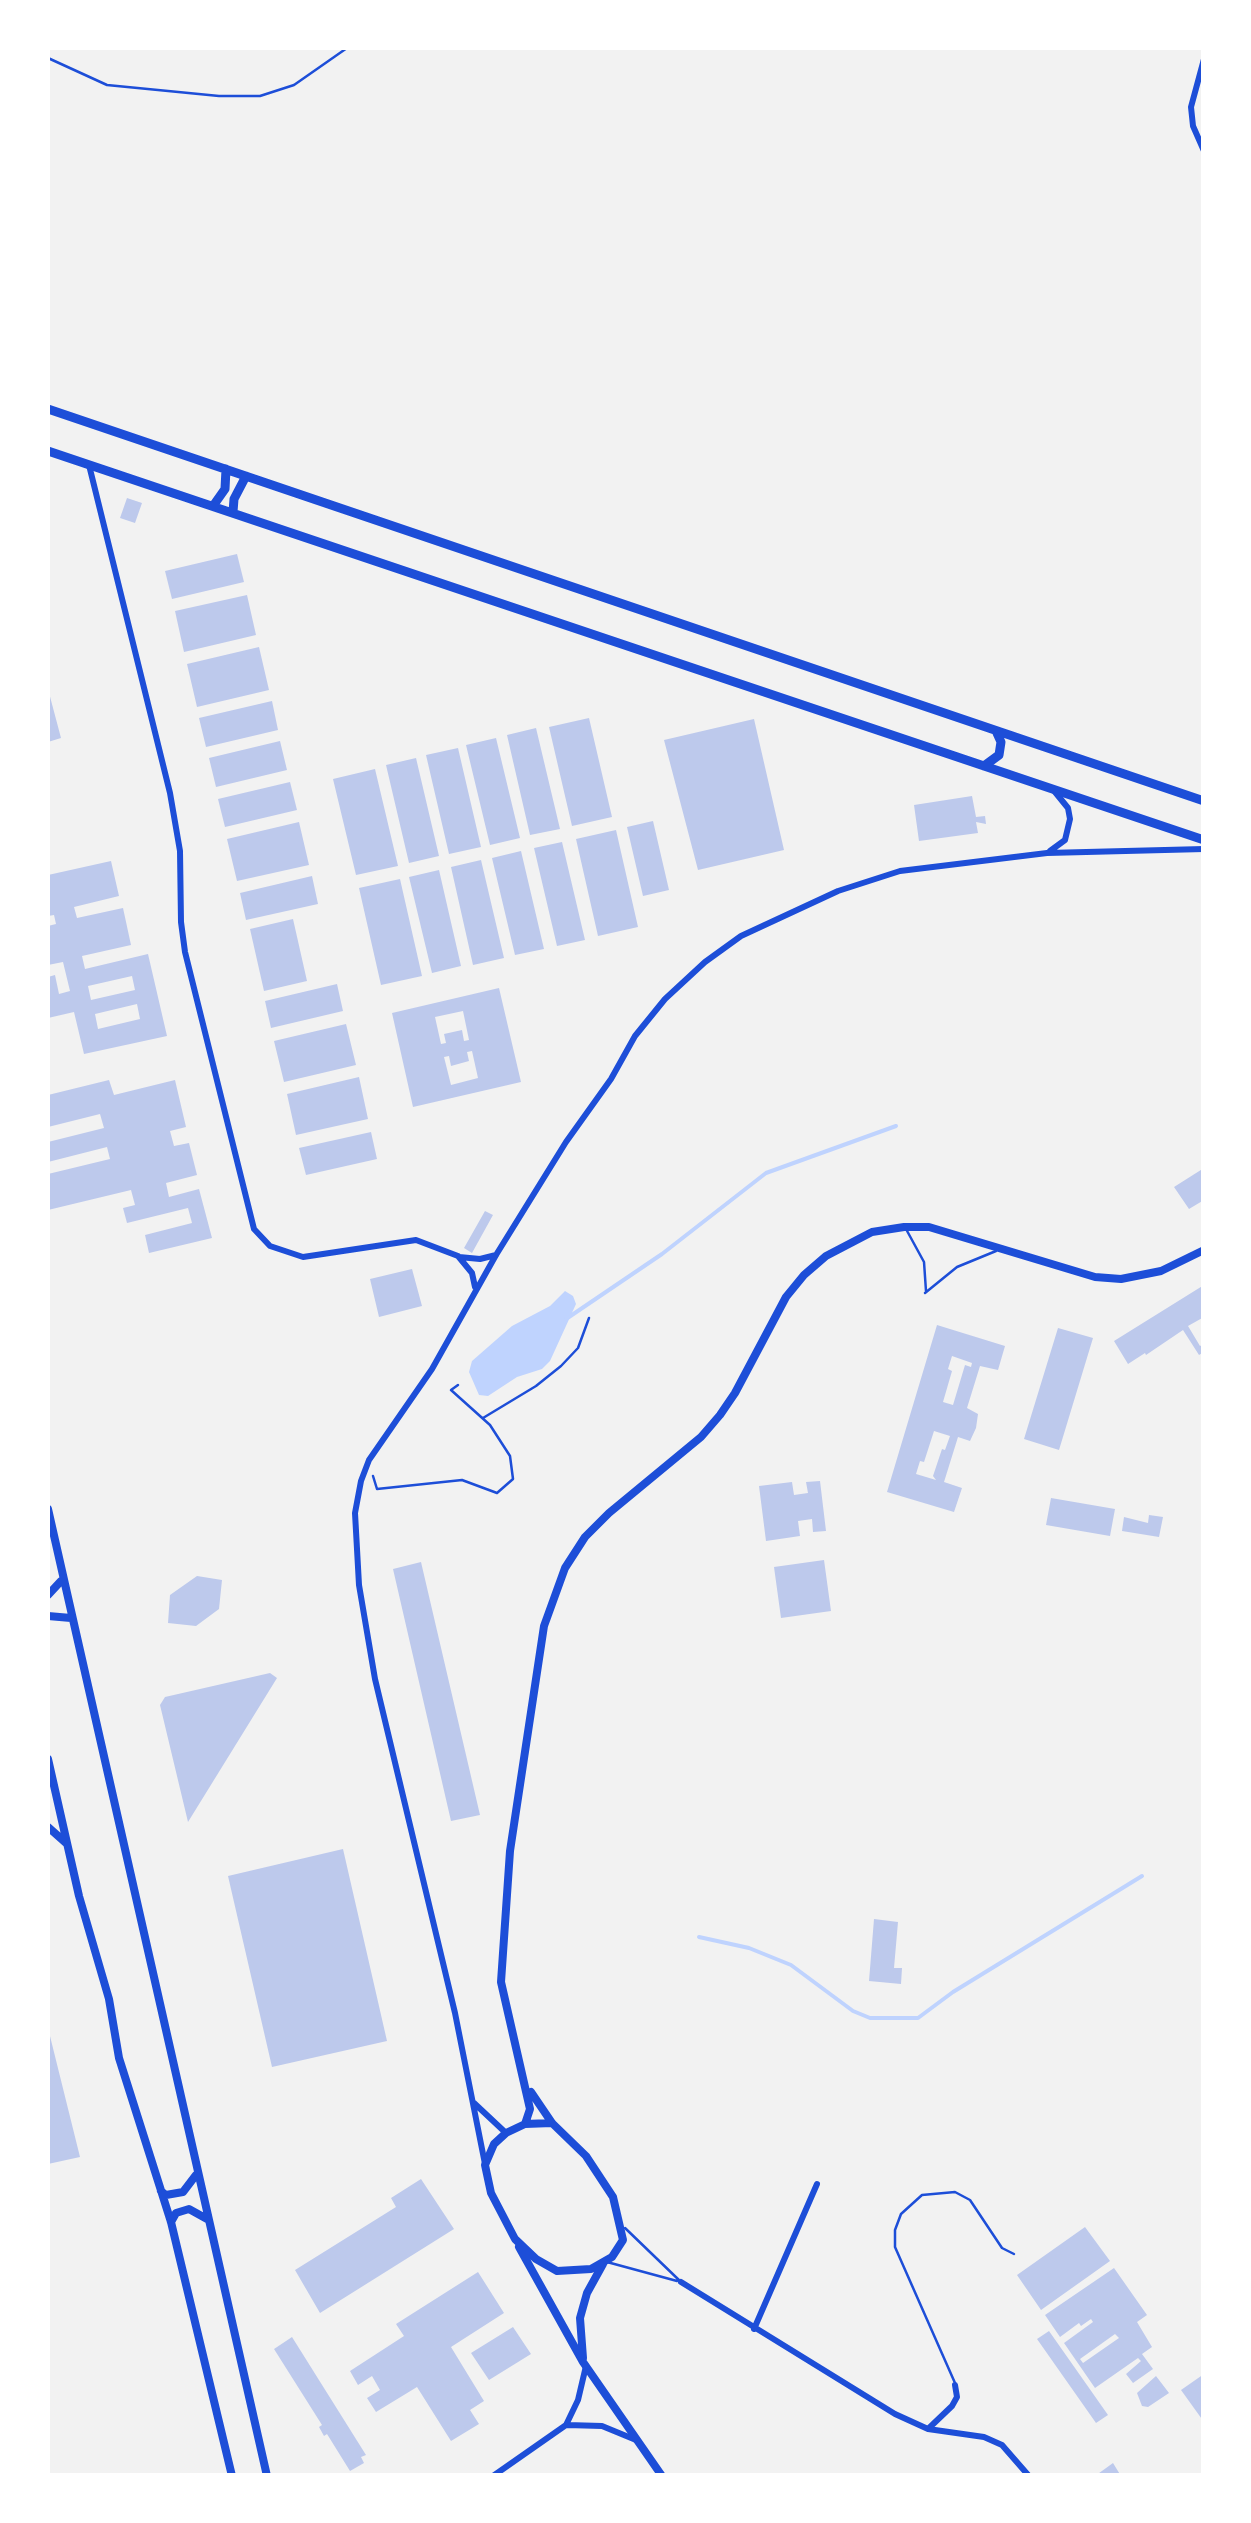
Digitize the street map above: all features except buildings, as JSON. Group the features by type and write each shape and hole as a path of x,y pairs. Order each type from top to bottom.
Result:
{"main road":[{"path":"48,409 1204,800"},
{"path":"48,451 1204,840"},
{"path":"213,506 225,489 226,469"},
{"path":"233,512 234,498 246,476"},
{"path":"984,766 999,755 1001,742 996,731"}],"street":[{"path":"1204,60 1191,108 1204,151"},
{"path":"89,465 170,793 180,852 185,952 254,1229 270,1246 303,1256 408,1239 458,1256 480,1259 496,1255"},
{"path":"1047,853 1065,840 1070,819 1068,808 1050,788"},
{"path":"662,2476 585,2364 491,2193 445,1973 374,1678 359,1585 355,1512 360,1481 369,1460 432,1369 496,1255 566,1142 611,1079 634,1036 704,962 741,936 838,891 900,870 1047,853 1204,849"},
{"path":"526,2124 530,2109 525,2079 504,2001 504,1924 512,1838 544,1626 564,1568 585,1537 608,1513 701,1437 720,1415 736,1393 786,1297 804,1274 826,1256 872,1232 904,1226 929,1227 1095,1278 1121,1280 1161,1271 1204,1250"},
{"path":"458,1256 472,1272 476,1290"},
{"path":"48,1510 267,2476"},
{"path":"48,1596 62,1580"},
{"path":"48,1616 72,1618"},
{"path":"48,1758 66,1843 109,1999 119,2058 170,2222 232,2476"},
{"path":"48,1826 66,1843"},
{"path":"493,2476 566,2425 578,2400 585,2364 580,2318 587,2293 622,2240 613,2198 569,2136 536,2104 525,2079"},
{"path":"474,2102 506,2133"},
{"path":"485,2165 494,2144 506,2133 526,2124 552,2123"},
{"path":"161,2191 183,2192 198,2172"},
{"path":"754,2329 817,2184"},
{"path":"170,2222 176,2213 189,2209 201,2213 210,2223"},
{"path":"515,2238 536,2259 557,2271 580,2271 604,2263"},
{"path":"681,2282 896,2414 928,2429 984,2437 1002,2445 1028,2476"},
{"path":"928,2429 952,2406 957,2397 955,2385"},
{"path":"566,2425 602,2426 638,2440"}],"lane":[{"path":"48,58 107,85 260,96 294,85 347,48"},
{"path":"904,1226 924,1262 926,1293 957,1268 1002,1249"},
{"path":"955,2385 896,2247 894,2230 901,2214 922,2195 955,2192 970,2200 1002,2248 1014,2254"},
{"path":"621,2225 681,2282"},
{"path":"604,2263 681,2282"}],"path":[{"path":"482,1419 561,1366 578,1348 589,1318"},
{"path":"369,1460 376,1490 462,1480 497,1493 513,1480 510,1456 490,1425 451,1390 458,1385"}],"water":[{"path":"565,1291 576,1304 550,1361 542,1369 517,1377 488,1396 479,1395 469,1372 472,1361 512,1326 550,1306"}],"waterway":[{"path":"566,1319 662,1254 766,1173 896,1126"},
{"path":"699,1937 749,1948 791,1965 853,2011 870,2018 918,2018 953,1992 1142,1876"}]}
